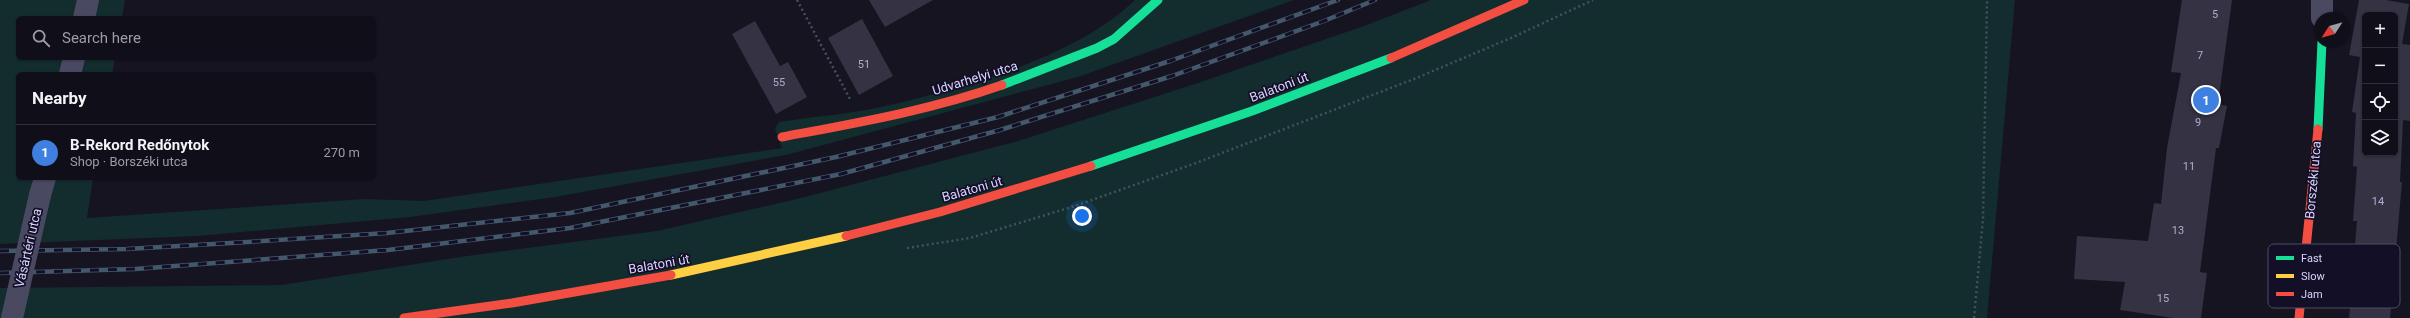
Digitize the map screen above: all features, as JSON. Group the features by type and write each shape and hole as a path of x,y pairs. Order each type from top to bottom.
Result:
{"main road":[{"name":"Udvarhelyi utca","path":"782,137 862,122 968,96 1091,50 1114,39 1158,0"},
{"name":"Balatoni út","path":"404,318 484,308 703,269 794,250 958,207 1062,176 1196,132 1402,53 1524,0"},
{"name":"Borszéki utca","path":"2307,244 2320,93 2322,48"},
{"name":"Borszéki utca","path":"2299,318 2300,308"}],"street":[{"path":"84,16 88,0"},
{"path":"2322,0 2322,12"},
{"path":"70,72 74,60"},
{"name":"Vásártéri utca","path":"12,318 42,187"}],"path":[{"path":"797,0 862,122"},
{"path":"1974,318 1983,219 1987,0"}],"green space":[{"path":"0,0 125,0 122,16 16,16 16,60 115,60 112,72 16,72 16,180 93,180 87,218 365,199 424,201 782,148 775,129 779,122 876,108 921,98 987,79 1053,53 1083,38 1111,20 1135,0 1294,0 1078,77 786,155 555,197 410,217 197,236 0,244"},
{"path":"1431,0 2015,0 1987,318 0,318 0,288 281,285 467,256 657,231 801,198 1018,141 1198,83 1364,26"}],"building":[{"path":"869,0 933,0 885,27"},
{"path":"2182,0 2232,0 2218,104 2227,106 2219,148 2216,148 2200,272 2207,273 2201,318 2173,318 2120,310 2125,282 2074,279 2077,236 2148,241 2154,203 2161,204 2167,148 2181,73 2171,72"},
{"path":"2359,0 2386,0 2409,4 2402,44 2410,45 2410,121 2403,120 2400,182 2402,182 2397,244 2355,244 2357,221 2353,221 2357,167 2353,166 2356,113 2352,112 2360,57 2349,55"},
{"path":"862,19 893,76 859,95 828,38"},
{"path":"755,21 780,66 788,62 807,97 776,114 732,34"},
{"path":"2350,308 2391,308 2390,318 2349,318"}],"railway":[{"path":"0,251 127,249 387,233 570,213 836,157 998,117 1170,61 1338,0"},
{"path":"0,273 135,269 388,250 570,228 841,174 1000,130 1172,76 1324,21 1375,0"}],"traffic: fast":[{"path":"1002,85 1097,48 1114,39 1158,0"},
{"path":"2318,129 2322,48"},
{"path":"1091,166 1252,111 1391,58"}],"traffic: slow":[{"path":"671,275 846,236"}],"traffic: jam":[{"path":"1391,58 1524,0"},
{"path":"782,137 921,109 1002,85"},
{"path":"2306,244 2318,129"},
{"path":"846,236 940,212 1091,166"},
{"path":"404,318 512,303 671,275"},
{"path":"2299,318 2300,308"}],"place":[{"name":"B-Rekord Redőnytok","path":"2206,100"}]}
